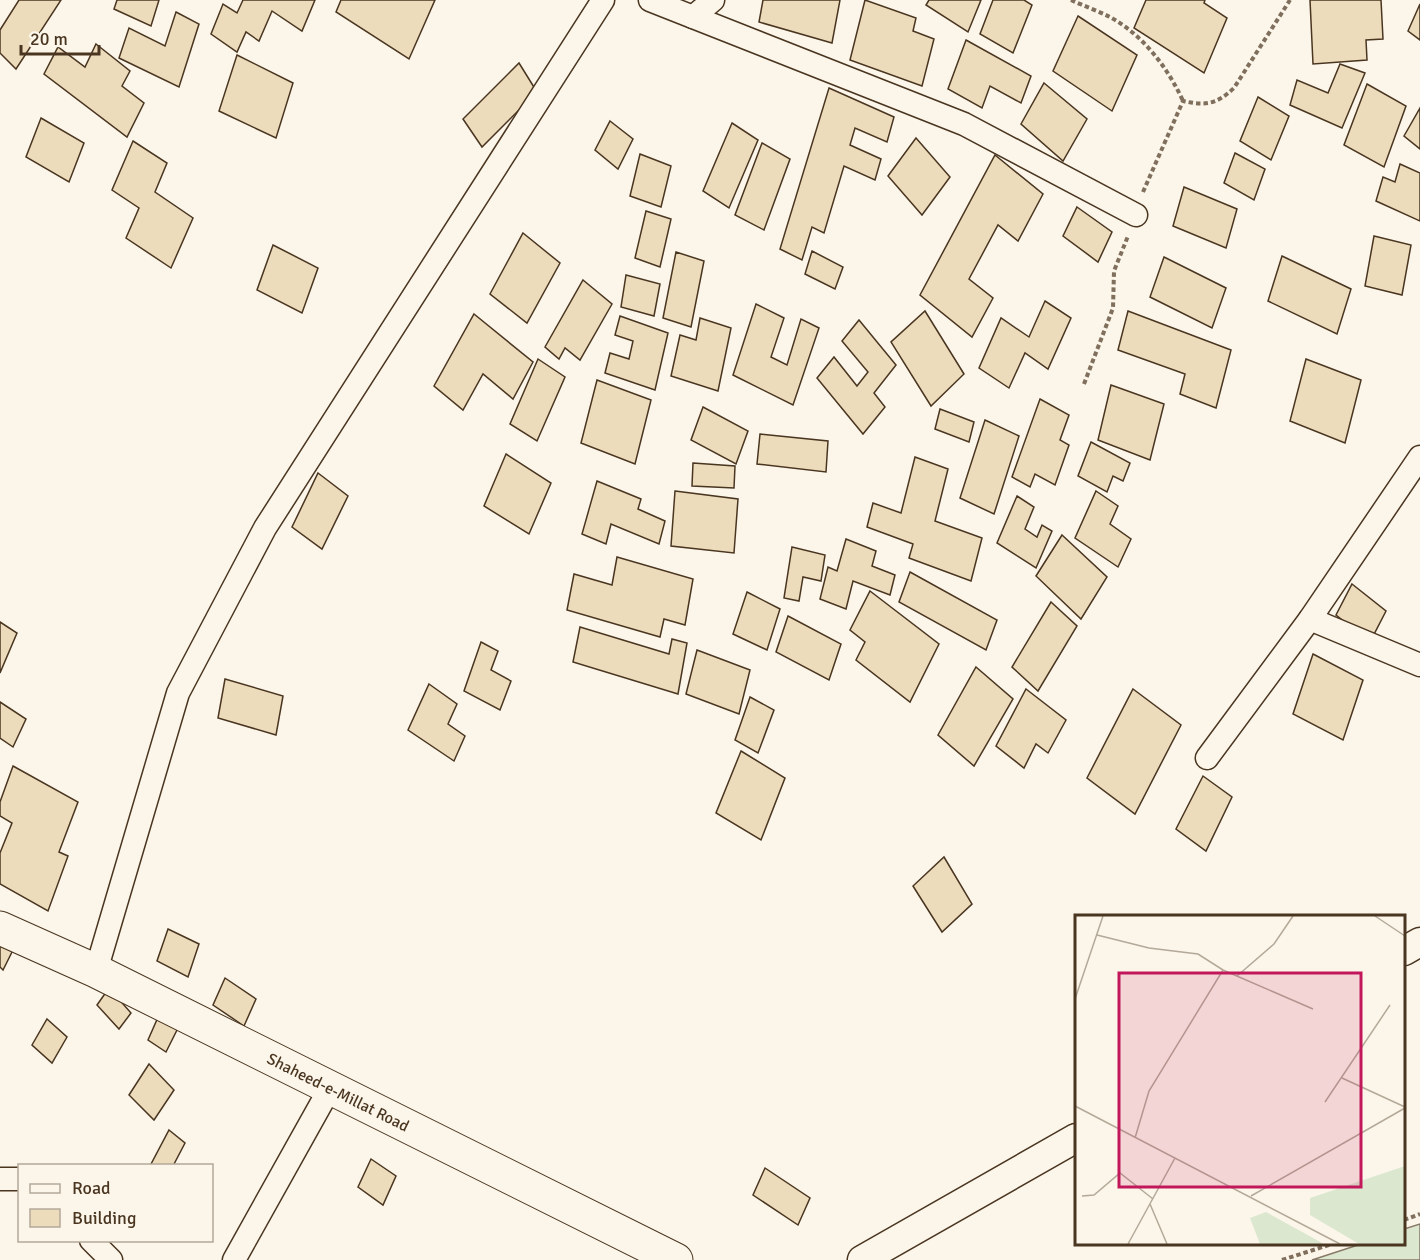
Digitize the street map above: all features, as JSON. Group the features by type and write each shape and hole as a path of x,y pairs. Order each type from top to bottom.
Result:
{"main road":[{"name":"Shaheed-e-Millat Road","path":"0,928 96,971 676,1260"}],"street":[{"path":"96,971 178,693 265,528 603,0"},
{"path":"650,0 964,124 1061,178 1136,214"},
{"path":"693,17 713,0"},
{"path":"1207,758 1310,620 1420,457"},
{"path":"1310,620 1420,664"},
{"path":"1405,950 1420,942"},
{"path":"234,1260 330,1088"},
{"path":"862,1260 1075,1139"},
{"path":"0,1179 18,1179"},
{"path":"93,1242 111,1260"}],"path":[{"path":"1071,0 1111,18 1139,40 1158,59 1183,102 1205,106 1223,99 1234,88 1290,0"},
{"path":"1084,384 1113,308 1114,271 1149,175 1183,102"},
{"path":"1405,1220 1420,1214"},
{"path":"1282,1260 1329,1245"}],"green space":[{"path":"1420,1224 1420,1260 1312,1260 1358,1245 1405,1245 1405,1229"}],"building":[{"path":"19,0 61,0 16,69 0,53 0,30"},
{"path":"117,0 159,0 151,26 114,9"},
{"path":"243,0 315,0 302,31 272,11 259,41 246,32 237,52 211,34 223,4 237,13"},
{"path":"341,0 435,0 409,59 336,12"},
{"path":"763,0 840,0 832,43 759,22"},
{"path":"865,0 916,18 913,31 934,39 922,86 850,60"},
{"path":"929,0 981,0 968,32 926,5"},
{"path":"993,0 1024,0 1032,5 1013,53 980,34"},
{"path":"1146,0 1205,0 1204,3 1227,18 1204,73 1134,28"},
{"path":"1310,0 1381,0 1383,39 1366,40 1367,60 1313,64"},
{"path":"1420,4 1420,40 1408,31"},
{"path":"176,12 199,24 179,87 119,58 129,28 165,46"},
{"path":"1078,16 1137,55 1112,111 1053,71"},
{"path":"966,40 1031,76 1021,103 990,86 982,108 948,89"},
{"path":"96,44 130,71 122,86 144,103 127,137 44,74 58,47 85,67"},
{"path":"237,55 293,83 276,138 219,111"},
{"path":"519,63 537,92 482,147 463,119"},
{"path":"1340,64 1365,73 1342,128 1290,105 1297,80 1328,93"},
{"path":"1044,83 1087,119 1063,161 1021,124"},
{"path":"1367,84 1406,106 1384,167 1344,145"},
{"path":"829,88 894,117 887,142 855,128 850,145 881,159 875,180 844,166 824,233 812,227 802,260 780,249"},
{"path":"1258,97 1289,116 1271,160 1240,141"},
{"path":"1420,108 1420,149 1404,136"},
{"path":"41,118 84,143 69,182 26,157"},
{"path":"610,121 633,139 618,169 595,150"},
{"path":"732,123 758,140 729,208 703,191"},
{"path":"916,138 950,177 922,215 888,176"},
{"path":"133,141 167,163 155,192 193,218 171,268 126,238 139,208 112,190"},
{"path":"762,143 790,159 764,230 735,215"},
{"path":"1235,153 1265,169 1254,200 1224,183"},
{"path":"640,154 671,166 661,207 630,196"},
{"path":"995,155 1043,194 1018,241 998,225 969,279 993,298 972,337 920,295"},
{"path":"1400,164 1420,173 1420,221 1376,201 1383,177 1395,182"},
{"path":"1184,187 1237,209 1226,248 1173,226"},
{"path":"1077,207 1112,232 1098,262 1063,236"},
{"path":"646,211 671,219 660,267 635,258"},
{"path":"523,233 560,263 527,323 490,294"},
{"path":"1374,236 1411,245 1402,295 1365,286"},
{"path":"273,245 318,268 302,313 257,290"},
{"path":"812,251 843,267 835,289 805,274"},
{"path":"676,252 704,261 691,327 663,318"},
{"path":"1282,256 1351,289 1337,334 1268,301"},
{"path":"1164,257 1226,288 1212,328 1150,297"},
{"path":"626,275 660,284 654,316 621,307"},
{"path":"583,280 612,304 580,360 565,348 559,359 545,347"},
{"path":"1045,301 1071,318 1048,369 1025,353 1009,388 979,368 1001,318 1029,337"},
{"path":"756,304 784,318 771,357 787,365 801,319 819,328 793,405 733,375"},
{"path":"925,311 964,374 931,406 891,342"},
{"path":"1128,311 1231,350 1216,408 1180,394 1185,374 1118,350"},
{"path":"474,314 533,362 513,399 483,374 463,410 434,386"},
{"path":"620,316 668,333 655,390 605,373 610,353 629,359 633,341 615,335"},
{"path":"700,318 731,328 718,391 671,376 680,335 696,340"},
{"path":"859,320 896,365 874,393 885,407 863,434 817,378 834,357 857,386 868,372 842,341"},
{"path":"538,359 565,377 537,441 510,424"},
{"path":"1306,359 1361,380 1345,443 1290,421"},
{"path":"597,380 651,400 635,464 581,443"},
{"path":"1111,385 1164,404 1150,460 1098,440"},
{"path":"1040,399 1069,415 1060,440 1069,445 1055,485 1035,474 1030,487 1012,477"},
{"path":"703,407 748,431 736,464 691,440"},
{"path":"940,409 974,422 969,442 935,429"},
{"path":"985,420 1019,436 994,514 960,498"},
{"path":"760,434 828,441 826,472 757,464"},
{"path":"1091,442 1130,463 1123,481 1113,476 1107,492 1078,476"},
{"path":"506,454 551,483 529,534 484,506"},
{"path":"915,457 948,469 935,521 982,538 971,581 909,558 913,544 867,527 873,503 901,513"},
{"path":"693,463 735,466 734,488 692,486"},
{"path":"318,473 348,496 322,549 292,527"},
{"path":"597,481 641,499 638,509 665,521 659,544 611,524 606,544 582,534"},
{"path":"675,491 738,499 734,553 671,546"},
{"path":"1096,491 1118,506 1110,524 1131,539 1118,567 1075,538"},
{"path":"1017,496 1034,507 1025,529 1037,537 1042,525 1052,531 1036,568 997,543"},
{"path":"1062,535 1107,577 1081,619 1036,576"},
{"path":"846,539 876,551 872,566 895,575 890,595 853,581 846,609 820,599 828,567 837,571"},
{"path":"792,547 825,555 821,581 803,577 799,601 784,598"},
{"path":"617,557 693,579 685,625 664,619 660,637 567,610 574,574 612,585"},
{"path":"910,572 997,620 986,650 899,602"},
{"path":"1352,584 1386,611 1370,642 1336,615"},
{"path":"870,591 939,644 910,702 856,660 865,642 850,630"},
{"path":"747,592 780,609 767,650 733,634"},
{"path":"1051,602 1077,626 1038,691 1012,667"},
{"path":"788,616 841,644 829,680 776,652"},
{"path":"0,622 17,633 0,673"},
{"path":"580,627 669,654 672,639 687,643 678,694 573,662"},
{"path":"481,642 498,651 491,670 511,681 500,710 464,691"},
{"path":"697,650 750,670 739,714 686,694"},
{"path":"1313,654 1363,680 1343,740 1293,714"},
{"path":"976,667 1013,699 974,766 938,735"},
{"path":"225,679 283,696 276,735 218,718"},
{"path":"429,684 457,704 448,724 465,736 454,761 408,730"},
{"path":"1026,689 1066,720 1048,753 1036,744 1024,768 996,746"},
{"path":"1133,689 1181,725 1135,814 1087,778"},
{"path":"750,697 774,710 758,753 735,740"},
{"path":"0,702 26,719 13,747 0,738"},
{"path":"741,751 785,778 761,840 716,813"},
{"path":"13,766 78,802 59,852 68,856 48,911 0,884 0,853 12,823 0,816 0,802"},
{"path":"1203,776 1232,797 1206,851 1176,829"},
{"path":"944,857 972,904 942,932 913,886"},
{"path":"168,929 199,944 188,977 157,961"},
{"path":"0,937 14,948 3,970 0,967"},
{"path":"225,978 256,999 244,1026 213,1005"},
{"path":"109,988 131,1013 119,1029 97,1005"},
{"path":"159,1015 178,1028 166,1052 148,1040"},
{"path":"47,1019 67,1037 52,1063 32,1045"},
{"path":"149,1064 174,1090 154,1120 129,1095"},
{"path":"169,1130 185,1143 174,1164 151,1164"},
{"path":"371,1159 396,1176 383,1205 358,1187"},
{"path":"765,1168 810,1198 798,1225 753,1195"}]}
